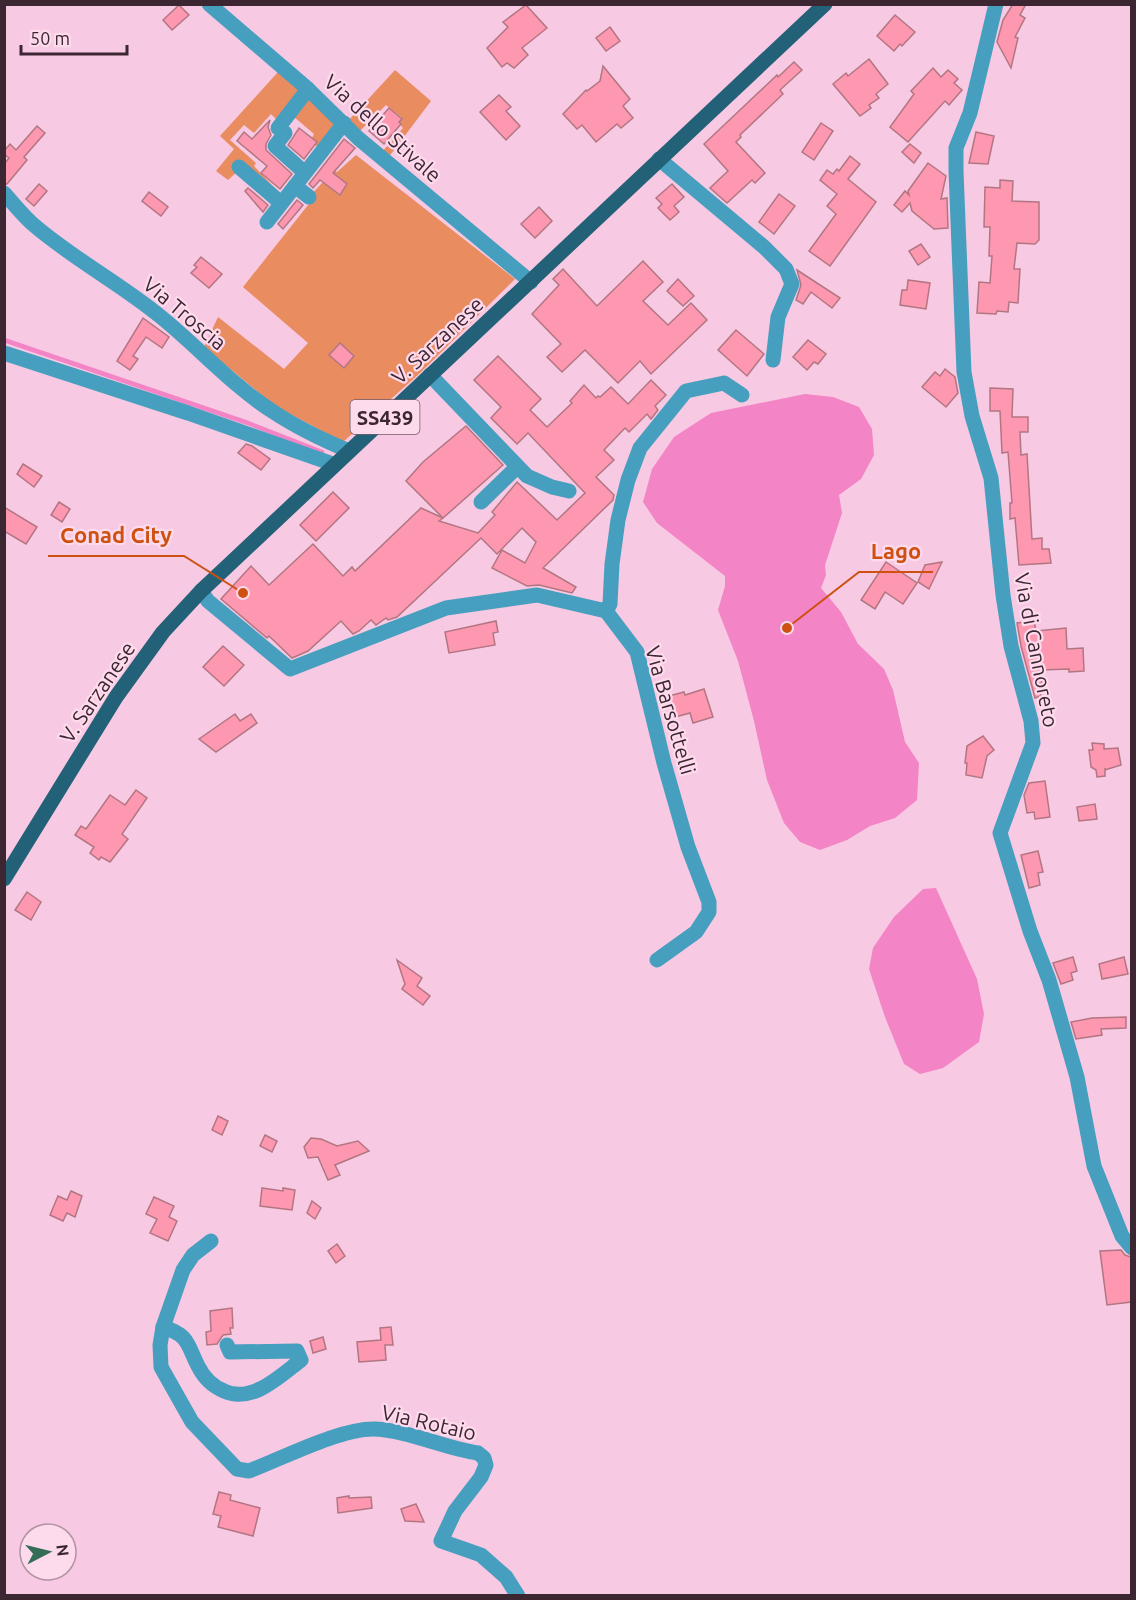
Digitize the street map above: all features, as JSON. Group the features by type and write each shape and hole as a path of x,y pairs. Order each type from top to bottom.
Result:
{"main road":[{"name":"V. Sarzanese","path":"4,879 116,697 163,632 201,591 333,464 531,282 825,4"}],"street":[{"name":"Via dello Stivale","path":"209,4 308,89 358,138 531,282"},
{"name":"Via di Cannoreto","path":"996,4 970,113 956,148 956,171 964,372 972,416 991,478 1003,595 1011,646 1034,743 1000,833 1030,931 1049,980 1077,1077 1094,1166 1122,1236 1131,1248"},
{"path":"304,172 275,146 285,134 278,128 308,89"},
{"path":"267,222 344,123"},
{"path":"659,159 764,247 786,269 792,284 778,317 773,360"},
{"path":"239,167 281,203"},
{"path":"295,186 309,197"},
{"name":"Via Troscia","path":"4,193 33,225 65,250 116,282 271,411 320,439 349,451"},
{"path":"4,353 177,409 333,464"},
{"path":"430,375 527,476 552,487 569,491"},
{"path":"201,591 208,601 290,669 446,608 537,595 606,611 610,604 612,564 618,520 628,480 640,448 686,391 724,383 742,395"},
{"path":"481,502 516,466"},
{"name":"Via Barsottelli","path":"606,611 636,652 688,847 709,902 709,912 696,932 657,960"},
{"name":"Via Rotaio","path":"212,1241 193,1254 183,1270 163,1327 160,1345 161,1367 192,1422 237,1468 249,1471 358,1429 377,1429 427,1439 478,1453 484,1458 486,1465 482,1477 456,1511 441,1541 482,1555 506,1576 518,1596"},
{"path":"163,1327 180,1332 199,1369 213,1386 231,1395 247,1394 262,1389 301,1360 297,1351 230,1352 227,1345"}],"shaded area":[{"path":"395,70 431,101 388,158 381,153 403,128 398,122 401,117 386,105 359,132 349,120"},
{"path":"278,72 301,92 277,120 271,114 254,133 244,125 230,140 256,163 254,166 285,199 239,170 228,180 216,171 234,149 220,136"},
{"path":"307,98 338,124 318,147 310,142 314,134 293,116"},
{"path":"356,155 515,279 420,373 343,442 275,406 204,347 218,317 284,369 308,343 243,287 312,200 309,197 334,170 337,172"},
{"path":"805,394 833,397 859,407 872,429 874,455 861,479 839,495 842,513 825,565 826,575 821,588 841,612 858,644 884,669 893,690 905,742 919,763 917,800 895,818 870,826 847,840 820,850 800,842 784,823 767,780 738,661 718,610 725,586 725,576 657,523 643,502 652,469 674,437 711,413"},
{"path":"936,888 977,979 984,1014 979,1042 943,1068 920,1074 904,1064 869,969 873,948 894,917 923,889"}],"building":[{"path":"1013,4 1026,4 1020,15 1025,18 1015,37 1018,38 1011,68 997,42 1003,20"},
{"path":"179,5 189,15 172,30 163,20"},
{"path":"526,5 547,28 522,48 528,55 514,68 507,63 502,67 487,48 508,27 503,22"},
{"path":"895,15 915,32 894,51 877,36"},
{"path":"610,27 620,41 606,51 596,38"},
{"path":"869,59 888,84 876,94 879,98 869,105 871,108 860,116 833,84 846,73 848,76"},
{"path":"794,62 802,70 780,90 783,94 740,135 741,137 736,142 765,173 755,183 752,180 727,203 710,188 728,171 704,144 777,75 778,77"},
{"path":"603,66 630,99 623,106 633,118 621,128 617,124 596,142 582,125 577,129 563,114 586,90 600,81"},
{"path":"933,68 941,77 948,70 958,79 954,83 962,90 949,105 945,101 908,142 890,127 914,94 911,91"},
{"path":"499,95 511,107 506,111 520,126 506,140 480,112"},
{"path":"389,108 402,119 399,122 401,124 384,144 369,131"},
{"path":"270,120 268,127 271,135 266,144 266,150 292,174 280,189 261,173 267,166 237,141 244,132 252,139"},
{"path":"821,123 833,131 814,160 802,152"},
{"path":"37,126 45,133 24,157 27,160 7,184 4,184 4,164 9,158 4,151 10,144 16,150"},
{"path":"299,128 317,142 304,159 288,145"},
{"path":"976,132 994,136 988,164 969,163"},
{"path":"344,139 355,148 333,173 347,184 340,195 320,180 313,188 309,184"},
{"path":"910,144 921,153 914,163 902,152"},
{"path":"850,156 860,164 848,179 876,202 830,266 809,251 836,214 827,206 837,194 820,180 827,170 833,174 837,169 839,171"},
{"path":"928,163 946,176 941,199 947,198 948,228 934,229 912,211 910,203 902,212 894,205 905,191 909,195 908,191"},
{"path":"1000,180 1013,181 1012,201 1039,202 1039,240 1035,244 1017,243 1014,269 1020,269 1018,303 1009,302 1008,312 977,313 979,282 990,283 992,256 989,256 990,227 984,227 985,187 1000,188"},
{"path":"39,184 47,191 34,206 26,199"},
{"path":"672,184 684,197 674,206 679,212 670,220 658,208 662,204 656,198"},
{"path":"248,188 268,205 263,212 245,191"},
{"path":"149,192 168,207 161,216 142,201"},
{"path":"779,194 795,206 774,234 759,222"},
{"path":"297,200 303,205 283,229 278,224"},
{"path":"539,207 552,221 535,238 521,224"},
{"path":"921,244 930,257 918,265 909,251"},
{"path":"201,257 222,274 209,288 191,273 197,267 194,265"},
{"path":"643,261 663,282 643,301 668,325 691,303 707,320 651,374 640,361 618,383 585,350 562,372 547,357 561,344 532,314 559,285 553,279 563,269 597,306"},
{"path":"797,270 840,298 832,308 811,292 803,304 796,300 801,285"},
{"path":"678,279 694,296 683,306 667,291"},
{"path":"908,280 930,283 926,309 900,305 902,290 907,290"},
{"path":"143,318 169,337 162,348 146,337 133,356 138,359 130,370 117,361"},
{"path":"736,330 764,354 747,376 718,350"},
{"path":"808,340 826,354 818,364 814,362 807,370 793,357"},
{"path":"340,343 354,356 344,368 329,355"},
{"path":"498,356 541,399 530,410 547,427 572,403 570,401 584,385 596,398 611,387 628,404 651,380 666,395 655,406 658,410 651,419 647,414 629,432 625,428 604,450 614,460 596,477 614,495 613,500 543,568 576,587 572,593 539,585 527,586 492,568 502,550 525,563 536,542 522,528 497,554 481,538 397,617 388,620 386,618 376,625 371,620 353,634 341,621 308,651 292,658 269,636 267,638 221,599 251,566 269,585 313,544 343,576 352,567 355,571 421,508 443,518 439,521 478,533 495,515 492,512 517,482 557,520 585,493 528,433 517,444 491,418 501,407 474,380"},
{"path":"945,369 955,377 958,393 946,407 922,387 935,372 940,376"},
{"path":"990,388 1013,389 1012,417 1028,417 1028,432 1020,432 1021,455 1027,454 1032,539 1042,538 1042,549 1049,549 1051,563 1019,565 1015,518 1010,519 1010,503 1012,503 1008,452 1002,453 1000,411 990,411"},
{"path":"466,426 503,465 443,518 406,481 423,462"},
{"path":"246,444 270,459 261,470 238,453"},
{"path":"23,464 42,476 34,487 17,474"},
{"path":"333,492 349,508 316,541 300,525"},
{"path":"59,502 70,509 62,522 51,515"},
{"path":"4,507 37,527 26,544 4,531"},
{"path":"886,562 917,583 903,604 885,592 875,609 861,600"},
{"path":"942,562 929,589 918,582 925,565"},
{"path":"496,621 498,632 493,633 495,645 449,653 445,632"},
{"path":"1034,621 1036,631 1066,628 1067,649 1083,648 1084,671 1041,670 1042,683 1039,684 1041,696 1035,698 1017,623"},
{"path":"223,646 244,665 224,686 203,667"},
{"path":"704,689 713,717 693,723 690,713 675,717 669,696 684,692 685,695"},
{"path":"235,714 240,721 251,714 257,723 216,752 199,739"},
{"path":"983,736 994,750 987,756 982,778 966,775 967,746"},
{"path":"1092,743 1104,744 1104,749 1118,748 1121,765 1105,770 1105,776 1097,777 1096,770 1091,767 1089,750 1093,750"},
{"path":"1045,781 1050,817 1035,819 1034,812 1027,813 1024,795 1029,783"},
{"path":"136,790 147,798 122,834 128,839 110,862 101,857 99,860 90,853 94,847 75,835 81,826 86,829 110,795 125,805"},
{"path":"1095,804 1097,819 1079,821 1077,807"},
{"path":"1038,851 1043,872 1038,873 1040,885 1029,888 1021,855"},
{"path":"27,892 41,902 31,920 15,910"},
{"path":"1073,957 1077,971 1071,973 1073,980 1061,984 1053,963"},
{"path":"1124,957 1128,974 1102,979 1099,964"},
{"path":"397,960 422,978 417,986 430,996 423,1005 402,989 405,984"},
{"path":"1126,1017 1126,1028 1101,1029 1102,1035 1076,1039 1071,1022 1092,1018"},
{"path":"218,1116 228,1121 222,1135 212,1130"},
{"path":"265,1135 277,1141 272,1152 260,1146"},
{"path":"311,1138 321,1139 337,1146 358,1141 369,1151 335,1165 340,1175 328,1180 318,1157 308,1158 304,1147"},
{"path":"262,1188 295,1190 292,1210 260,1206"},
{"path":"71,1191 82,1196 75,1217 67,1213 63,1221 50,1215 58,1196 67,1200"},
{"path":"154,1197 174,1206 169,1217 177,1221 168,1241 150,1233 157,1219 146,1214"},
{"path":"312,1201 321,1208 315,1219 307,1213"},
{"path":"337,1244 345,1256 336,1263 328,1251"},
{"path":"1121,1250 1125,1255 1131,1257 1131,1302 1107,1305 1100,1251"},
{"path":"232,1308 231,1334 223,1335 217,1344 207,1345 206,1332 211,1331 210,1311"},
{"path":"391,1327 393,1345 385,1345 386,1360 359,1362 357,1342 381,1340 380,1328"},
{"path":"323,1337 326,1349 313,1353 310,1341"},
{"path":"219,1492 231,1495 230,1500 260,1508 253,1536 218,1527 221,1516 213,1514"},
{"path":"349,1496 349,1498 371,1497 372,1508 338,1513 337,1498"},
{"path":"416,1504 424,1522 405,1521 401,1509"}],"waterway":[{"path":"4,340 248,423 322,452"}],"place":[{"name":"Conad City","path":"243,593"},
{"name":"Lago","path":"787,628"}]}
